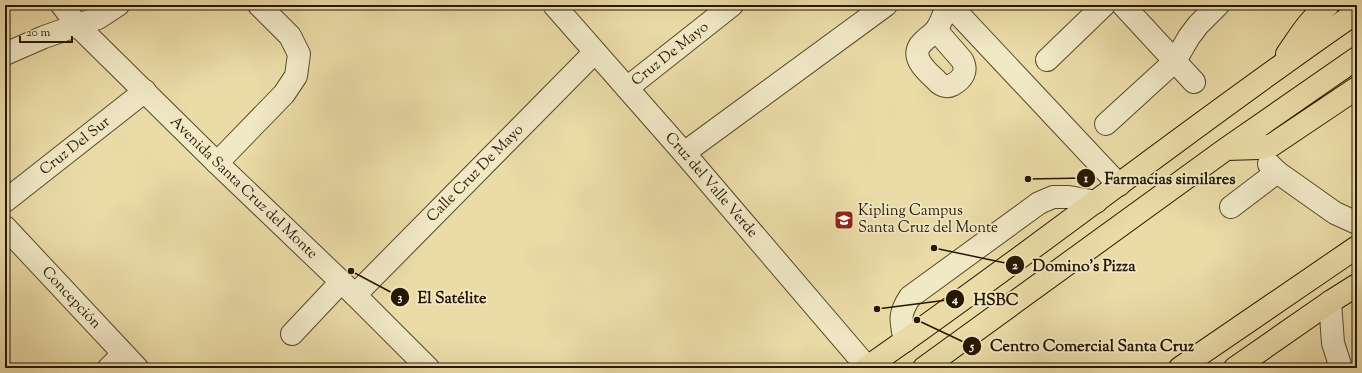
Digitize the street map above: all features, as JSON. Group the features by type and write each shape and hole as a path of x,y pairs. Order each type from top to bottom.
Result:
{"main road":[{"path":"1278,66 1310,22 1328,5"},
{"path":"866,368 1096,202 1278,66 1357,12"},
{"path":"924,368 1226,149 1357,58"},
{"path":"1226,149 1260,148 1272,145 1357,88"},
{"path":"1180,368 1357,247"},
{"path":"1235,368 1357,285"}],"street":[{"name":"Avenida Santa Cruz del Monte","path":"62,5 77,25 217,163 348,288 428,368"},
{"path":"5,54 44,37 98,18 118,5"},
{"path":"217,163 284,94 296,76 299,54 290,36 259,5"},
{"name":"Cruz del Valle Verde","path":"554,5 684,153 866,368"},
{"name":"Cruz De Mayo","path":"627,88 732,5"},
{"path":"684,153 886,5"},
{"path":"936,30 948,5 1119,185"},
{"path":"1047,60 1104,5"},
{"path":"1123,5 1194,82"},
{"path":"1106,124 1175,61 1198,25 1218,5"},
{"name":"Calle Cruz De Mayo","path":"292,334 348,288 595,52"},
{"name":"Cruz Del Sur","path":"5,201 145,92"},
{"path":"1231,206 1273,168 1335,214 1357,224"},
{"path":"905,341 901,322 903,308 910,297 1026,212 1039,203 1053,197 1069,197 1096,202"},
{"name":"Concepción","path":"5,227 123,363"},
{"path":"1330,302 1333,343 1341,368"}],"place":[{"name":"Farmacias similares","path":"1028,179"},
{"name":"Kipling Campus Santa Cruz del Monte","path":"844,220"},
{"name":"Domino's Pizza","path":"934,248"},
{"name":"El Satélite","path":"351,271"},
{"name":"HSBC","path":"877,309"},
{"name":"Centro Comercial Santa Cruz","path":"917,320"}]}
